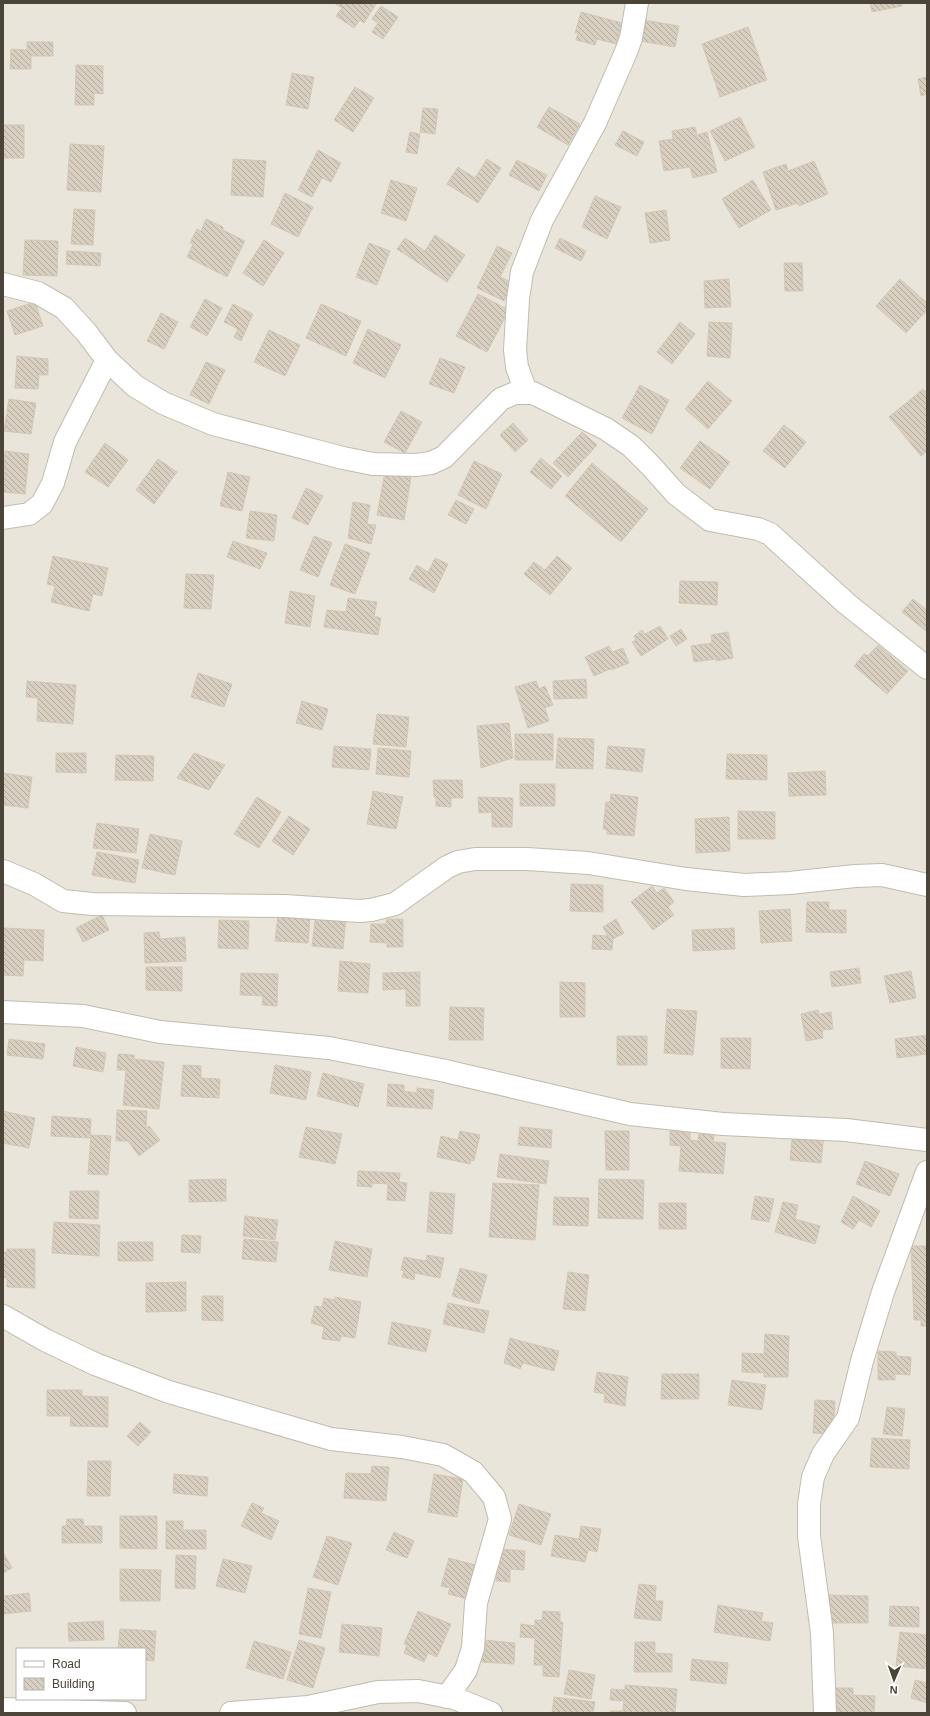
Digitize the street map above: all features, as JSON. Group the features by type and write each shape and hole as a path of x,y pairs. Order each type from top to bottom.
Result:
{"street":[{"path":"526,392 516,367 515,350 518,299 522,272 542,220 595,123 626,52 631,38 637,3"},
{"path":"3,284 38,293 64,308 86,332 107,360 135,386 163,403 213,424 296,447 343,458 381,464 416,465 431,463 444,457 501,399 515,393 526,392 541,396 606,429 631,446 676,494 710,520 758,529 770,534 847,604 927,668"},
{"path":"3,518 29,514 42,504 52,483 64,442 107,360"},
{"path":"3,871 34,884 63,901 92,904 285,906 360,911 395,904 447,867 466,860 481,858 588,863 686,879 744,885 790,883 855,876 882,875 927,885"},
{"path":"3,1012 83,1016 160,1032 329,1048 441,1070 630,1114 723,1124 846,1130 927,1140"},
{"path":"825,1713 822,1633 809,1536 809,1504 813,1477 823,1454 848,1418 862,1361 883,1292 927,1172"},
{"path":"3,1316 45,1340 95,1364 169,1392 330,1438 402,1447 443,1455 473,1472 494,1497 500,1519 476,1603 473,1648 466,1670 447,1697"},
{"path":"231,1713 308,1707 378,1692 418,1691 447,1697 490,1713"},
{"path":"3,1709 125,1713"}],"shaded area":[{"path":"3,3 927,3 927,1713 3,1713"}],"building":[{"path":"334,3 376,4 364,23 360,20 354,28 336,16 342,8"},
{"path":"870,3 902,3 902,6 872,12"},
{"path":"381,6 398,17 383,39 372,32 378,23 372,19"},
{"path":"581,12 622,23 616,44 597,39 595,45 576,40 578,33 575,33"},
{"path":"644,20 679,26 675,47 640,41"},
{"path":"748,27 767,80 720,97 702,44"},
{"path":"27,42 53,42 53,56 31,56 31,69 10,69 11,49 27,50"},
{"path":"76,65 103,66 103,94 94,93 94,105 75,105"},
{"path":"292,73 314,77 308,109 286,105"},
{"path":"927,77 927,94 921,96 918,79"},
{"path":"355,87 374,98 353,132 334,120"},
{"path":"549,107 580,124 568,145 537,127"},
{"path":"423,108 438,109 435,134 420,132"},
{"path":"740,117 755,147 725,161 710,131"},
{"path":"3,125 24,125 24,158 3,158"},
{"path":"695,127 697,135 707,132 717,172 693,178 690,167 664,171 659,141 673,139 672,131"},
{"path":"623,131 644,142 637,156 615,145"},
{"path":"410,132 420,134 417,154 406,152"},
{"path":"70,144 104,146 101,192 67,190"},
{"path":"318,150 341,163 331,182 322,178 312,197 298,190"},
{"path":"233,159 266,161 263,197 231,195"},
{"path":"487,159 501,168 478,203 447,184 458,167 475,178"},
{"path":"517,160 547,175 539,191 509,175"},
{"path":"814,161 828,194 799,206 798,203 776,210 763,172 786,164 788,171"},
{"path":"391,180 417,188 406,221 381,213"},
{"path":"753,180 771,210 739,228 722,199"},
{"path":"285,193 313,207 298,237 271,224"},
{"path":"595,196 621,207 607,239 582,227"},
{"path":"74,209 95,210 93,245 71,244"},
{"path":"666,210 670,240 650,243 645,213"},
{"path":"206,219 223,227 223,230 245,241 227,277 187,257 193,244 190,243 197,229 201,231"},
{"path":"435,235 465,255 447,282 397,249 405,238 425,251"},
{"path":"560,238 586,251 581,261 555,248"},
{"path":"25,240 58,241 57,276 23,275"},
{"path":"264,240 284,253 263,286 243,273"},
{"path":"369,243 390,251 377,285 356,277"},
{"path":"497,246 512,253 500,277 513,283 504,301 477,288"},
{"path":"67,251 101,253 100,266 66,264"},
{"path":"784,263 802,263 803,291 785,291"},
{"path":"729,279 731,307 705,308 704,281"},
{"path":"900,279 927,303 927,310 906,333 876,306"},
{"path":"478,294 509,310 487,352 456,336"},
{"path":"205,299 222,308 207,336 190,327"},
{"path":"35,302 43,326 15,335 7,311"},
{"path":"233,304 253,314 241,341 234,337 238,329 224,322"},
{"path":"321,304 361,321 346,356 306,338"},
{"path":"161,313 178,322 164,349 147,341"},
{"path":"680,322 695,334 672,364 657,352"},
{"path":"709,322 732,323 730,358 707,356"},
{"path":"368,329 401,345 385,378 353,363"},
{"path":"269,330 300,345 285,376 254,362"},
{"path":"17,356 48,359 48,375 39,375 38,389 15,388"},
{"path":"440,358 465,367 454,393 429,384"},
{"path":"206,362 225,370 209,404 190,395"},
{"path":"708,381 732,401 708,429 685,409"},
{"path":"640,385 669,400 652,434 622,418"},
{"path":"923,389 927,393 927,451 921,456 889,417"},
{"path":"9,399 36,403 31,434 4,431"},
{"path":"401,411 422,422 405,453 384,442"},
{"path":"513,423 528,440 515,452 500,435"},
{"path":"784,425 806,442 785,468 763,451"},
{"path":"582,432 597,445 568,477 553,463"},
{"path":"700,441 730,462 710,489 680,468"},
{"path":"105,443 128,460 108,487 85,472"},
{"path":"5,451 29,454 25,494 3,492"},
{"path":"541,458 562,476 551,489 530,472"},
{"path":"158,459 177,472 154,504 136,490"},
{"path":"474,461 502,474 486,509 458,495"},
{"path":"592,463 648,509 621,542 565,496"},
{"path":"228,472 250,477 242,511 220,506"},
{"path":"385,472 411,478 404,520 377,515"},
{"path":"306,488 323,496 308,525 292,518"},
{"path":"456,500 474,509 466,524 448,515"},
{"path":"353,502 370,505 367,524 376,525 371,544 348,538"},
{"path":"250,511 277,515 274,541 246,538"},
{"path":"314,536 332,543 318,577 300,570"},
{"path":"233,541 267,553 260,569 227,557"},
{"path":"345,544 370,553 355,594 330,585"},
{"path":"53,556 108,568 102,596 93,594 89,611 51,602 55,586 47,584"},
{"path":"557,556 572,568 550,595 524,574 534,562 545,570"},
{"path":"435,558 448,564 434,593 409,579 417,565 428,572"},
{"path":"186,574 214,575 211,609 184,608"},
{"path":"680,581 718,582 717,605 679,603"},
{"path":"290,591 315,596 310,627 285,623"},
{"path":"348,598 377,602 374,616 381,618 378,635 324,627 327,610 346,612"},
{"path":"913,599 927,610 926,631 902,612"},
{"path":"660,626 668,639 641,656 632,642 636,640 634,636 642,630 645,634"},
{"path":"681,629 687,639 676,646 670,636"},
{"path":"728,632 733,658 716,661 716,659 694,662 691,646 712,643 711,635"},
{"path":"878,645 908,671 887,694 854,666 864,654 868,656"},
{"path":"609,646 612,652 623,648 629,663 594,676 585,657"},
{"path":"198,673 232,684 224,707 191,697"},
{"path":"586,679 587,698 554,699 553,681"},
{"path":"27,681 76,685 73,724 37,721 38,698 26,697"},
{"path":"536,681 539,689 545,686 553,705 545,708 549,721 528,728 515,687"},
{"path":"302,701 328,709 322,730 296,723"},
{"path":"377,714 409,717 406,747 373,744"},
{"path":"509,723 513,758 481,768 477,726"},
{"path":"515,734 553,734 553,760 515,760"},
{"path":"558,738 594,739 593,769 556,768"},
{"path":"334,746 371,749 369,770 332,767"},
{"path":"608,746 645,749 642,772 606,768"},
{"path":"378,748 411,751 409,777 376,774"},
{"path":"56,753 86,753 86,773 56,772"},
{"path":"194,753 225,765 209,790 177,778"},
{"path":"727,754 767,755 767,780 726,779"},
{"path":"116,755 154,756 153,781 115,780"},
{"path":"825,771 826,795 789,796 788,773"},
{"path":"3,773 32,777 28,808 3,805"},
{"path":"433,780 462,780 463,798 451,798 451,807 436,806"},
{"path":"520,784 555,784 555,806 520,806"},
{"path":"373,791 403,797 396,829 367,824"},
{"path":"611,794 638,797 634,836 607,834 607,830 603,829 606,802 610,802"},
{"path":"257,797 281,812 259,848 234,834"},
{"path":"478,797 513,798 512,827 492,827 492,812 479,813"},
{"path":"738,811 775,812 775,839 738,839"},
{"path":"289,816 310,829 293,855 272,841"},
{"path":"729,817 730,851 696,853 695,819"},
{"path":"97,823 139,829 136,853 93,848"},
{"path":"150,834 182,841 175,875 142,868"},
{"path":"97,852 139,860 135,883 92,875"},
{"path":"571,884 603,885 603,912 570,911"},
{"path":"652,886 657,893 664,888 674,902 668,907 674,915 653,930 631,902"},
{"path":"807,902 829,902 829,910 846,910 846,933 806,932"},
{"path":"790,909 792,941 761,943 759,911"},
{"path":"316,913 346,917 343,949 312,946"},
{"path":"102,915 109,930 83,942 76,928"},
{"path":"278,915 310,917 308,943 275,941"},
{"path":"387,919 403,919 403,947 387,947 387,943 370,942 371,924 386,924"},
{"path":"616,919 624,933 613,939 612,950 592,949 593,935 608,936 603,927"},
{"path":"219,920 249,921 248,949 218,948"},
{"path":"3,928 44,930 43,961 24,960 23,976 3,975"},
{"path":"734,928 735,949 693,951 692,930"},
{"path":"159,932 160,939 185,937 186,961 145,963 144,933"},
{"path":"340,961 370,964 368,993 338,991"},
{"path":"146,967 182,967 182,991 146,990"},
{"path":"859,968 861,983 832,987 830,972"},
{"path":"911,971 916,998 890,1003 884,976"},
{"path":"420,972 420,1006 406,1006 406,989 383,990 383,973"},
{"path":"241,973 278,974 277,1006 262,1005 263,996 240,995"},
{"path":"560,982 585,983 585,1017 560,1017"},
{"path":"450,1007 484,1008 483,1040 449,1040"},
{"path":"667,1009 697,1011 693,1055 664,1053"},
{"path":"818,1010 819,1014 831,1012 833,1029 822,1030 823,1038 806,1041 801,1014"},
{"path":"927,1035 927,1054 897,1058 895,1039"},
{"path":"617,1036 647,1036 647,1065 617,1065"},
{"path":"721,1038 751,1038 750,1069 721,1068"},
{"path":"9,1039 45,1044 43,1059 7,1055"},
{"path":"76,1047 106,1053 103,1072 73,1066"},
{"path":"118,1054 134,1055 134,1059 164,1062 159,1109 123,1105 126,1070 117,1070"},
{"path":"183,1065 201,1066 201,1078 220,1079 219,1098 181,1096"},
{"path":"275,1065 311,1072 306,1100 270,1093"},
{"path":"323,1073 364,1084 358,1107 317,1096"},
{"path":"388,1084 404,1085 404,1091 417,1093 417,1088 434,1090 432,1109 387,1106"},
{"path":"117,1110 147,1111 146,1128 149,1126 160,1140 139,1156 128,1141 116,1141"},
{"path":"3,1111 35,1118 29,1148 3,1143"},
{"path":"52,1116 91,1119 90,1138 51,1136"},
{"path":"306,1127 342,1134 335,1164 299,1157"},
{"path":"520,1127 552,1130 551,1148 518,1145"},
{"path":"793,1130 824,1133 821,1163 790,1160"},
{"path":"460,1131 480,1135 474,1161 471,1160 470,1164 437,1157 441,1136 458,1140"},
{"path":"605,1131 629,1131 629,1170 606,1170"},
{"path":"670,1131 690,1132 690,1140 698,1141 699,1134 714,1135 713,1142 726,1143 723,1174 679,1171 681,1146 670,1145"},
{"path":"91,1135 111,1136 108,1175 88,1174"},
{"path":"500,1154 549,1161 546,1184 497,1177"},
{"path":"865,1161 899,1174 890,1196 856,1184"},
{"path":"358,1171 400,1173 399,1182 407,1183 405,1201 387,1200 388,1184 372,1183 372,1187 357,1186"},
{"path":"226,1179 226,1201 189,1202 189,1180"},
{"path":"599,1179 644,1180 643,1219 598,1218"},
{"path":"493,1183 539,1185 535,1240 489,1237"},
{"path":"70,1191 99,1191 98,1219 69,1218"},
{"path":"430,1192 455,1194 452,1234 427,1232"},
{"path":"755,1196 774,1199 769,1222 751,1219"},
{"path":"853,1196 880,1211 871,1227 859,1220 853,1229 841,1222"},
{"path":"554,1197 589,1198 588,1226 553,1225"},
{"path":"783,1202 798,1205 795,1219 820,1226 815,1244 775,1232"},
{"path":"659,1203 686,1203 686,1229 659,1229"},
{"path":"245,1216 278,1220 275,1240 243,1236"},
{"path":"54,1222 100,1225 99,1256 52,1253"},
{"path":"182,1235 201,1236 200,1253 181,1252"},
{"path":"244,1239 278,1242 276,1262 242,1259"},
{"path":"335,1241 372,1249 367,1277 329,1270"},
{"path":"118,1242 153,1242 153,1261 118,1261"},
{"path":"911,1246 927,1246 927,1326 921,1326 921,1320 914,1320"},
{"path":"7,1249 35,1249 35,1288 7,1287 7,1278 3,1278 3,1252 7,1252"},
{"path":"427,1255 444,1258 440,1278 415,1273 414,1280 402,1277 404,1271 401,1270 404,1257 426,1261"},
{"path":"460,1268 487,1275 479,1304 452,1296"},
{"path":"568,1272 589,1275 585,1311 563,1309"},
{"path":"186,1282 186,1311 146,1312 146,1283"},
{"path":"202,1296 223,1296 223,1321 202,1320"},
{"path":"335,1297 361,1302 355,1338 341,1336 340,1341 322,1339 324,1327 311,1323 315,1306 322,1307 324,1298 335,1300"},
{"path":"448,1303 489,1311 484,1333 443,1324"},
{"path":"392,1322 431,1330 426,1352 388,1344"},
{"path":"765,1334 789,1336 788,1377 764,1377 764,1373 742,1372 742,1353 764,1354"},
{"path":"510,1338 559,1351 554,1371 523,1363 520,1369 504,1363"},
{"path":"878,1351 896,1352 896,1356 911,1357 910,1375 895,1374 895,1380 878,1380"},
{"path":"597,1372 628,1377 625,1406 604,1402 605,1394 594,1392"},
{"path":"662,1374 699,1374 699,1399 661,1399"},
{"path":"732,1380 766,1385 762,1410 728,1405"},
{"path":"47,1390 82,1390 82,1396 108,1397 108,1427 70,1426 71,1416 47,1416"},
{"path":"815,1400 835,1401 833,1434 813,1433"},
{"path":"887,1407 905,1409 902,1436 883,1434"},
{"path":"140,1422 151,1432 138,1446 127,1436"},
{"path":"872,1438 910,1440 909,1469 870,1467"},
{"path":"88,1461 111,1461 110,1496 87,1496"},
{"path":"372,1466 389,1467 386,1501 344,1498 346,1473 371,1474"},
{"path":"174,1474 208,1477 207,1496 173,1493"},
{"path":"434,1474 463,1479 457,1517 428,1512"},
{"path":"252,1503 264,1508 261,1513 279,1521 271,1540 241,1526"},
{"path":"519,1504 551,1514 541,1545 509,1535"},
{"path":"120,1516 157,1516 157,1549 120,1548"},
{"path":"67,1519 83,1519 84,1526 102,1526 102,1543 62,1543 62,1526 66,1526"},
{"path":"166,1521 183,1521 183,1530 206,1530 206,1549 166,1549"},
{"path":"581,1526 601,1529 597,1552 588,1550 585,1562 551,1556 555,1535 579,1539"},
{"path":"394,1532 414,1541 407,1558 386,1550"},
{"path":"327,1536 352,1543 338,1585 313,1577"},
{"path":"501,1549 525,1551 524,1570 510,1569 510,1582 496,1581 498,1560 500,1560"},
{"path":"3,1552 12,1568 3,1573"},
{"path":"176,1555 196,1556 195,1589 175,1588"},
{"path":"449,1558 479,1566 467,1599 448,1594 450,1588 441,1586"},
{"path":"223,1559 252,1566 245,1593 216,1586"},
{"path":"120,1569 161,1570 160,1601 120,1601"},
{"path":"639,1584 656,1586 655,1601 663,1601 661,1621 634,1618"},
{"path":"308,1588 331,1592 321,1638 299,1634"},
{"path":"29,1593 31,1611 3,1614 3,1596"},
{"path":"829,1595 868,1596 868,1623 828,1623"},
{"path":"718,1605 763,1613 761,1621 773,1623 770,1641 714,1632"},
{"path":"890,1606 919,1607 919,1627 889,1626"},
{"path":"418,1611 451,1624 437,1657 428,1653 424,1662 404,1653 407,1645 404,1644"},
{"path":"543,1611 560,1612 560,1622 563,1622 559,1677 543,1676 543,1665 534,1665 535,1638 520,1637 521,1624 535,1626 535,1620 542,1620"},
{"path":"103,1621 104,1640 69,1641 68,1623"},
{"path":"342,1624 382,1628 379,1656 339,1652"},
{"path":"120,1629 156,1631 154,1661 146,1660 146,1648 118,1648"},
{"path":"900,1632 927,1635 927,1669 896,1666"},
{"path":"299,1640 325,1648 313,1688 287,1680"},
{"path":"484,1640 515,1643 514,1664 482,1662"},
{"path":"254,1641 291,1652 283,1679 246,1668"},
{"path":"635,1642 655,1642 655,1653 672,1654 672,1672 634,1672"},
{"path":"692,1659 728,1663 726,1684 690,1680"},
{"path":"569,1670 595,1675 591,1699 564,1694"},
{"path":"915,1680 927,1683 927,1703 911,1698"},
{"path":"625,1685 677,1689 675,1713 610,1713 610,1711 623,1711 624,1701 610,1700 611,1689 625,1690"},
{"path":"835,1688 853,1688 853,1695 875,1696 874,1713 834,1713"},
{"path":"554,1697 595,1702 593,1713 552,1713"}]}
